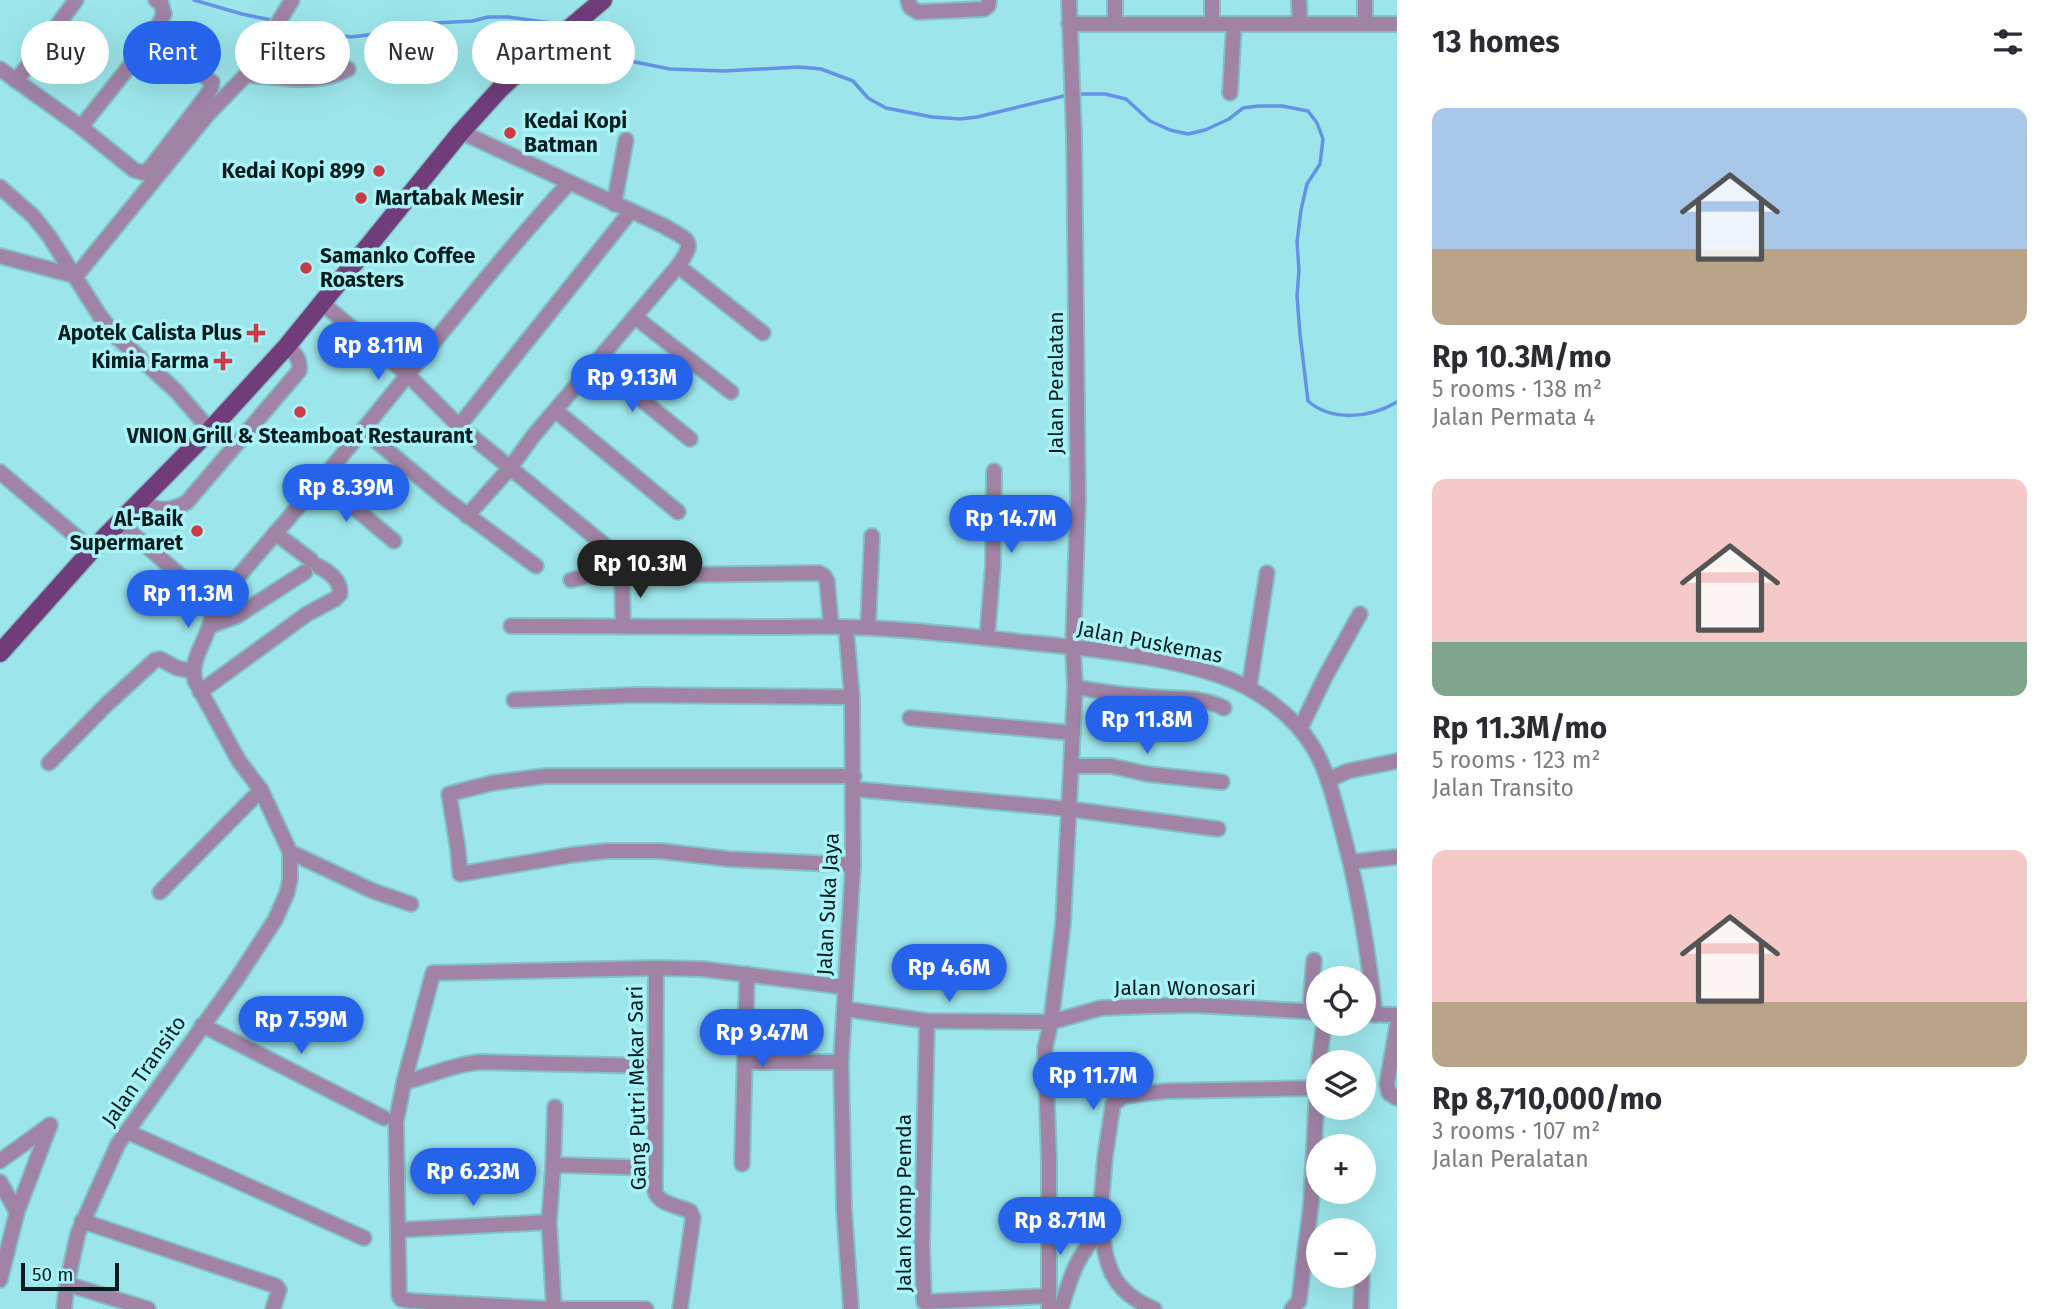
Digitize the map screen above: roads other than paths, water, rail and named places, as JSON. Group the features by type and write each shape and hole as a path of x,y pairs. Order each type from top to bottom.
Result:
{"main road":[{"path":"0,653 92,550 211,430 287,346 461,132 500,89 604,0"}],"street":[{"path":"16,81 76,0"},
{"path":"156,0 161,3 164,14 160,21"},
{"path":"279,21 292,0"},
{"path":"908,0 910,7 918,12 984,9 989,0"},
{"name":"Jalan Peralatan","path":"1049,1303 1049,1158 1045,1048 1051,1022 1063,924 1075,687 1073,647 1078,499 1074,136 1069,0"},
{"path":"1115,0 1115,24"},
{"path":"1212,0 1212,24"},
{"path":"1299,0 1300,24"},
{"path":"1365,0 1365,24"},
{"path":"1069,24 1397,24"},
{"path":"1230,93 1234,24"},
{"path":"0,69 81,127 134,170 144,173 204,99 212,84"},
{"path":"81,127 123,74"},
{"path":"76,276 208,114 237,84"},
{"path":"461,132 664,226 687,241 689,251 534,435 510,468 467,516"},
{"path":"614,204 626,140"},
{"path":"275,533 311,566 328,572 339,583 340,594 307,614 200,692 192,671 198,650 210,626 214,605 569,183"},
{"path":"0,187 33,216 117,337 176,391 211,430"},
{"path":"459,426 631,211"},
{"path":"0,256 76,276"},
{"path":"678,266 763,333"},
{"path":"323,304 407,374 459,426 613,552 622,576 623,625"},
{"path":"635,317 731,393"},
{"path":"141,500 150,507 162,509 177,508 187,502 299,371 299,358 287,346"},
{"path":"595,362 690,439"},
{"path":"556,411 678,512"},
{"path":"363,430 467,516 536,566"},
{"path":"987,638 993,565 994,471"},
{"path":"0,472 92,550"},
{"path":"321,480 394,541"},
{"path":"119,522 214,605"},
{"path":"868,627 872,536"},
{"path":"210,626 237,616 311,566"},
{"name":"Jalan Suka Jaya","path":"571,580 588,576 819,573 823,574 827,582 852,697 853,866 841,1062 844,1209 851,1309"},
{"path":"1250,688 1267,573"},
{"path":"1300,729 1360,614"},
{"name":"Jalan Puskemas","path":"511,626 868,627 1073,647 1149,659 1219,675 1250,688 1284,713 1313,747 1328,780 1351,862 1364,929 1366,966"},
{"path":"49,763 155,660 160,659 177,668 192,671"},
{"path":"1075,687 1217,704 1224,708"},
{"name":"Jalan Transito","path":"64,1309 75,1243 82,1221 118,1144 236,980 275,920 290,880 290,852 261,790 230,745 200,692"},
{"path":"514,700 634,695 852,697"},
{"path":"910,718 1073,733"},
{"path":"1328,780 1348,771 1397,761"},
{"path":"1072,766 1111,766 1147,774 1222,782"},
{"path":"853,866 729,859 660,851 607,851 460,874 449,794 492,783 546,776 854,783 1218,829"},
{"path":"160,892 261,790"},
{"path":"290,852 373,891 411,904"},
{"path":"1351,862 1397,857"},
{"path":"1314,960 1314,966"},
{"name":"Gang Putri Mekar Sari","path":"656,968 656,1196 661,1201 690,1211 693,1218 680,1309"},
{"path":"646,1309 484,1308 401,1298 398,1290 396,1122 433,974 702,969 845,987"},
{"path":"742,1164 747,974"},
{"name":"Jalan Wonosari","path":"845,1009 927,1021 1051,1022 1101,1008 1196,1005 1306,1012"},
{"path":"1376,1014 1397,1015"},
{"name":"Jalan Komp Pemda","path":"927,1021 923,1306 1049,1303"},
{"path":"202,1025 384,1118"},
{"path":"1397,1026 1387,1084 1389,1093 1397,1098"},
{"path":"404,1082 457,1065 480,1062 655,1066"},
{"path":"745,1062 841,1062"},
{"path":"1154,1309 1138,1302 1119,1287 1109,1266 1100,1218 1111,1111 1117,1100 1131,1095 1166,1091 1306,1088"},
{"path":"554,1309 549,1222 555,1107"},
{"path":"1292,1309 1299,1301 1311,1204 1315,1120"},
{"path":"0,1161 50,1125 17,1212 4,1253 0,1280"},
{"path":"128,1132 364,1238"},
{"path":"553,1168 561,1165 654,1168"},
{"path":"0,1182 17,1212"},
{"path":"82,1221 276,1286 279,1290 273,1309"},
{"path":"398,1230 549,1222"},
{"path":"1061,1309 1075,1265 1102,1228"},
{"path":"67,1284 148,1309"},
{"path":"1361,1309 1362,1288"}],"waterway":[{"path":"194,0 276,21"},
{"path":"473,21 488,17 537,21"},
{"path":"350,37 383,33 414,24 472,21"},
{"path":"635,62 670,69 821,69 853,81 868,98 886,108 932,117 977,117 1068,95"},
{"path":"1076,94 1105,94 1126,99 1150,121 1188,134 1229,119 1243,108 1282,106 1308,111 1317,123 1323,139 1320,164 1307,184 1297,242 1297,296 1308,401 1318,408 1340,415 1375,412 1397,402"}],"place":[{"name":"Kedai Kopi Batman","path":"510,133"},
{"name":"Kedai Kopi 899","path":"379,171"},
{"name":"Martabak Mesir","path":"361,198"},
{"name":"Samanko Coffee Roasters","path":"306,268"},
{"name":"Apotek Calista Plus","path":"256,333"},
{"name":"Kimia Farma","path":"223,361"},
{"name":"VNION Grill & Steamboat Restaurant","path":"300,412"},
{"name":"Al-Baik Supermaret","path":"197,531"}]}
